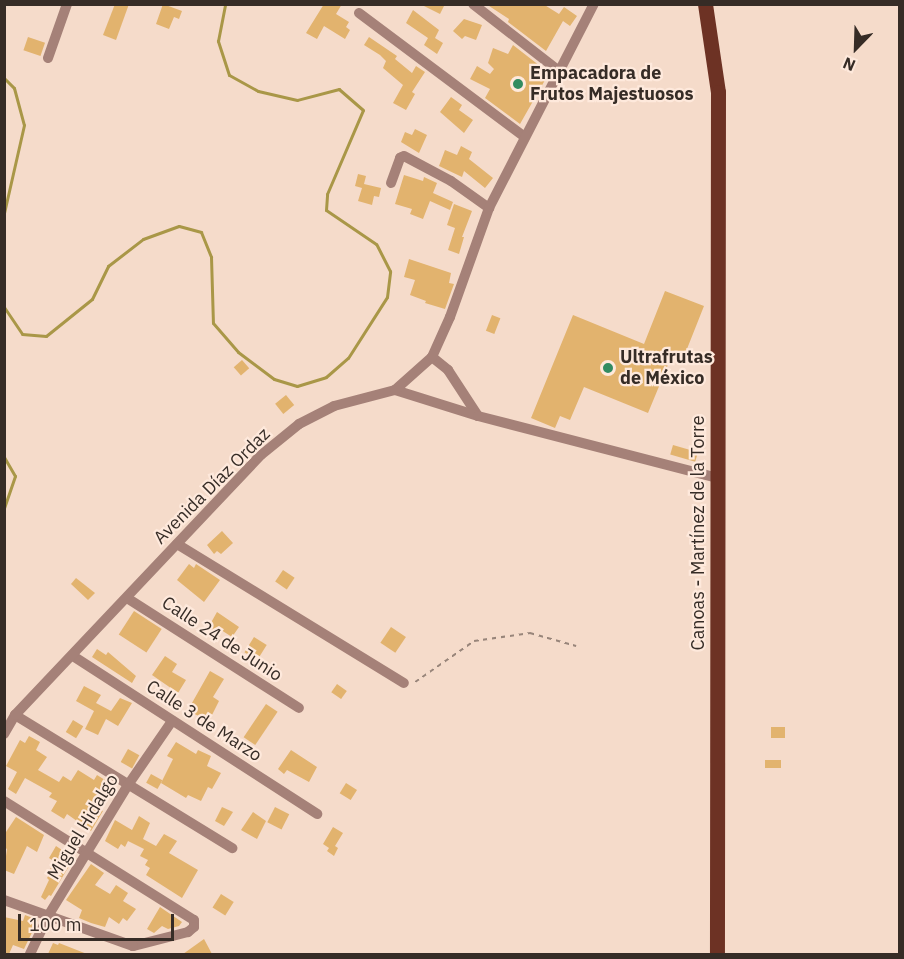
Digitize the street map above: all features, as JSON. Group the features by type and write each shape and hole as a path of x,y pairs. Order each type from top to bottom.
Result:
{"main road":[{"name":"Canoas - Martínez de la Torre","path":"705,4 718,92 717,954"}],"street":[{"path":"48,58 67,4"},
{"path":"473,4 559,71"},
{"name":"Avenida Díaz Ordaz","path":"4,734 15,715 261,455 299,424 334,406 395,390 432,357 450,317 489,208 594,4"},
{"path":"359,13 525,137"},
{"path":"391,183 400,158 404,156 451,181 489,208"},
{"path":"432,357 448,370 478,416"},
{"path":"395,390 478,416 718,478"},
{"path":"177,544 404,683"},
{"name":"Calle 24 de Junio","path":"127,597 299,708"},
{"name":"Calle 3 de Marzo","path":"73,656 317,814"},
{"path":"15,715 232,848"},
{"name":"Miguel Hidalgo","path":"30,954 48,916 128,785 172,721"},
{"path":"4,801 88,851 194,920 194,927 188,932 134,946 4,900"}],"path":[{"path":"404,683 418,681 474,641 530,633 576,646"}],"building":[{"path":"115,4 129,4 116,40 103,35"},
{"path":"163,4 182,11 179,19 174,17 169,29 156,24"},
{"path":"324,4 342,4 336,14 349,22 346,27 350,30 345,39 324,26 317,39 306,33"},
{"path":"420,4 445,4 440,14"},
{"path":"486,4 543,4 559,14 564,7 577,16 570,26 563,21 546,51 508,22 509,19"},
{"path":"413,10 439,30 435,38 443,43 437,54 424,45 428,38 406,23"},
{"path":"464,19 482,25 476,40 465,36 462,39 453,31"},
{"path":"28,37 45,43 40,56 23,50"},
{"path":"369,37 397,56 395,59 412,73 416,66 425,72 412,92 415,94 406,110 393,103 403,85 383,68 386,61 364,45"},
{"path":"513,45 549,73 520,124 485,98 490,89 470,79 477,66 490,74 494,69 488,63 493,48 508,54"},
{"path":"451,97 462,105 459,110 473,120 464,133 440,112"},
{"path":"415,129 427,135 419,153 401,142 405,132 412,135"},
{"path":"461,146 472,152 469,159 493,178 485,188 464,171 462,177 439,166 445,150 457,155"},
{"path":"358,174 366,176 364,184 381,188 379,197 374,196 372,205 358,201 362,188 355,186"},
{"path":"404,175 423,181 424,177 437,183 433,193 453,202 450,210 430,201 423,219 410,214 412,209 395,204"},
{"path":"454,204 472,211 462,237 464,237 459,254 448,250 455,228 447,225"},
{"path":"409,259 451,273 449,283 454,284 445,309 425,303 426,301 410,295 415,280 404,277"},
{"path":"665,291 704,306 683,359 672,355 648,413 584,387 570,420 560,416 555,428 531,418 573,315 644,344"},
{"path":"492,315 500,318 494,334 486,331"},
{"path":"242,360 249,368 241,376 234,367"},
{"path":"286,395 294,405 283,414 275,404"},
{"path":"673,445 698,452 695,462 670,455"},
{"path":"222,531 233,543 221,554 217,551 214,554 207,545"},
{"path":"189,564 194,568 196,564 220,580 204,602 177,580"},
{"path":"283,570 295,578 287,589 275,582"},
{"path":"76,578 95,593 88,600 71,584"},
{"path":"134,611 162,629 146,652 119,634"},
{"path":"217,612 239,627 232,637 218,628 215,633 208,628"},
{"path":"391,627 406,637 395,653 380,643"},
{"path":"254,637 267,645 257,660 244,652"},
{"path":"97,649 106,655 108,652 136,676 132,683 92,657"},
{"path":"165,656 177,664 172,672 186,680 178,693 152,675"},
{"path":"210,671 224,679 213,697 219,701 210,719 202,714 200,717 188,710"},
{"path":"337,684 347,691 341,699 331,692"},
{"path":"84,686 101,695 96,703 111,711 120,698 132,703 118,726 106,719 98,735 85,729 94,711 76,701"},
{"path":"266,704 278,712 255,745 244,737"},
{"path":"73,720 83,726 76,738 66,732"},
{"path":"771,727 785,727 785,738 771,738"},
{"path":"29,736 40,742 36,750 47,757 38,770 59,782 63,776 71,781 78,770 94,780 97,775 113,785 97,808 103,811 91,831 67,814 64,819 51,811 57,801 49,797 52,793 25,778 16,794 8,789 17,772 6,766 20,740 25,743"},
{"path":"176,742 196,754 198,750 211,756 207,766 221,773 212,789 208,787 201,801 188,795 186,798 161,783 173,759 167,756"},
{"path":"128,749 139,755 132,768 121,762"},
{"path":"291,750 317,767 309,782 287,770 284,774 278,769"},
{"path":"765,760 781,760 781,768 765,768"},
{"path":"151,774 162,780 158,789 146,783"},
{"path":"346,783 357,790 351,800 340,793"},
{"path":"222,807 233,812 224,826 215,821"},
{"path":"275,807 289,814 282,829 267,822"},
{"path":"253,812 266,821 257,839 241,830"},
{"path":"139,816 150,823 143,839 156,846 164,834 177,841 169,853 198,870 182,898 146,875 150,868 145,865 148,860 140,856 144,849 128,841 125,847 121,844 118,849 105,841 115,820 132,830"},
{"path":"16,817 44,835 37,852 27,846 14,874 4,870 7,849 4,847 4,835"},
{"path":"333,827 343,833 335,846 338,848 334,856 323,844"},
{"path":"56,846 74,858 51,896 49,895 45,900 41,897 49,880 47,878 50,873 48,872 55,862 49,858"},
{"path":"91,864 104,873 95,885 110,894 116,885 128,893 123,901 136,909 127,921 123,918 119,924 109,917 105,927 91,923 79,918 82,910 66,900"},
{"path":"221,894 234,902 225,916 213,908"},
{"path":"160,907 182,922 179,926 168,929 162,926 154,933 147,929"},
{"path":"25,915 38,920 24,949 13,945 9,954 4,954 4,917 23,921"},
{"path":"204,939 212,954 183,954"},
{"path":"53,943 58,945 59,943 87,954 48,954"}],"waterway":[{"path":"4,307 22,334 46,336 92,299 108,266 143,239 179,226 201,232 211,257 213,323 238,352 274,379 297,386 326,377 348,358 387,297 390,271 376,244 326,210 327,194 363,110 339,89 297,100 258,91 229,75 218,41 225,4"},
{"path":"4,78 14,88 24,125 4,213"},
{"path":"4,457 15,476 4,508"}],"place":[{"name":"Empacadora de Frutos Majestuosos","path":"518,84"},
{"name":"Ultrafrutas de México","path":"608,368"}]}
